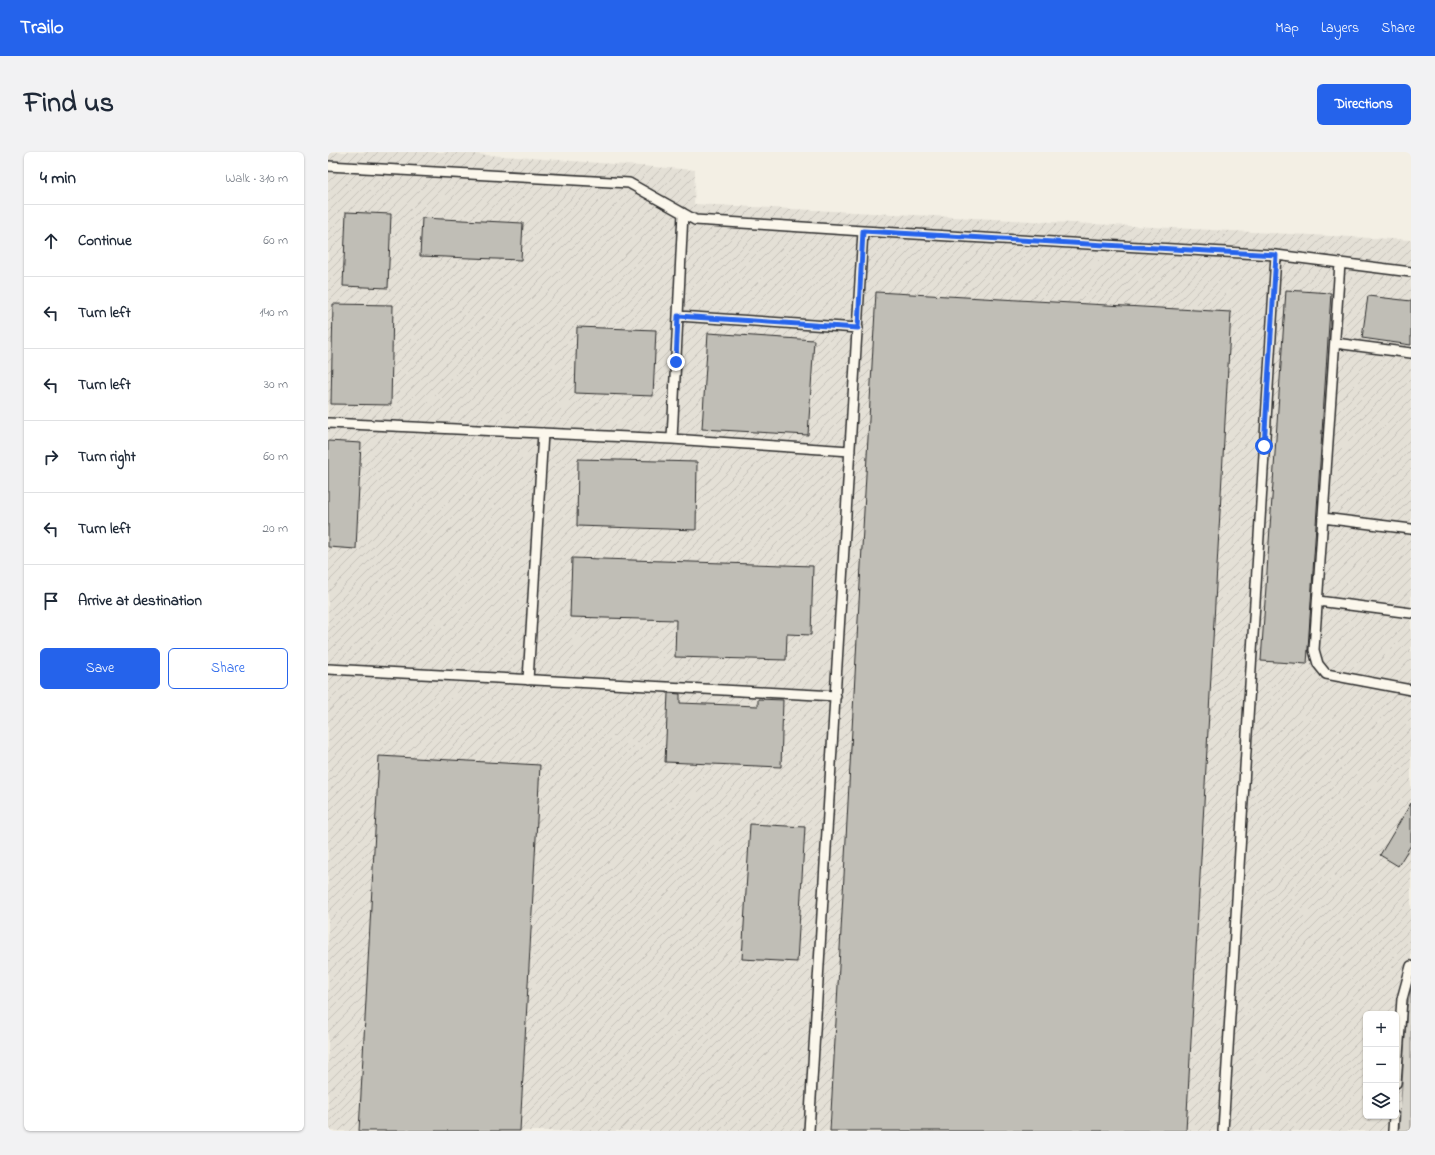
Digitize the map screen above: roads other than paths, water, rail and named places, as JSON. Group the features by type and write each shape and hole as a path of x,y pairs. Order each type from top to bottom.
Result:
{"lane":[{"path":"328,166 630,183 695,220 1276,255 1411,272"},
{"path":"672,439 683,213"},
{"path":"809,1131 863,231"},
{"path":"1223,1131 1276,255"},
{"path":"1340,263 1314,650 1318,664 1326,674 1411,690"},
{"path":"678,316 858,328"},
{"path":"1335,343 1411,353"},
{"path":"328,423 672,439 850,451"},
{"path":"528,680 543,433"},
{"path":"1323,518 1411,529"},
{"path":"1318,601 1411,613"},
{"path":"328,669 836,696"},
{"path":"1399,1047 1402,999 1411,966"},
{"path":"1393,1131 1394,1119"}]}
